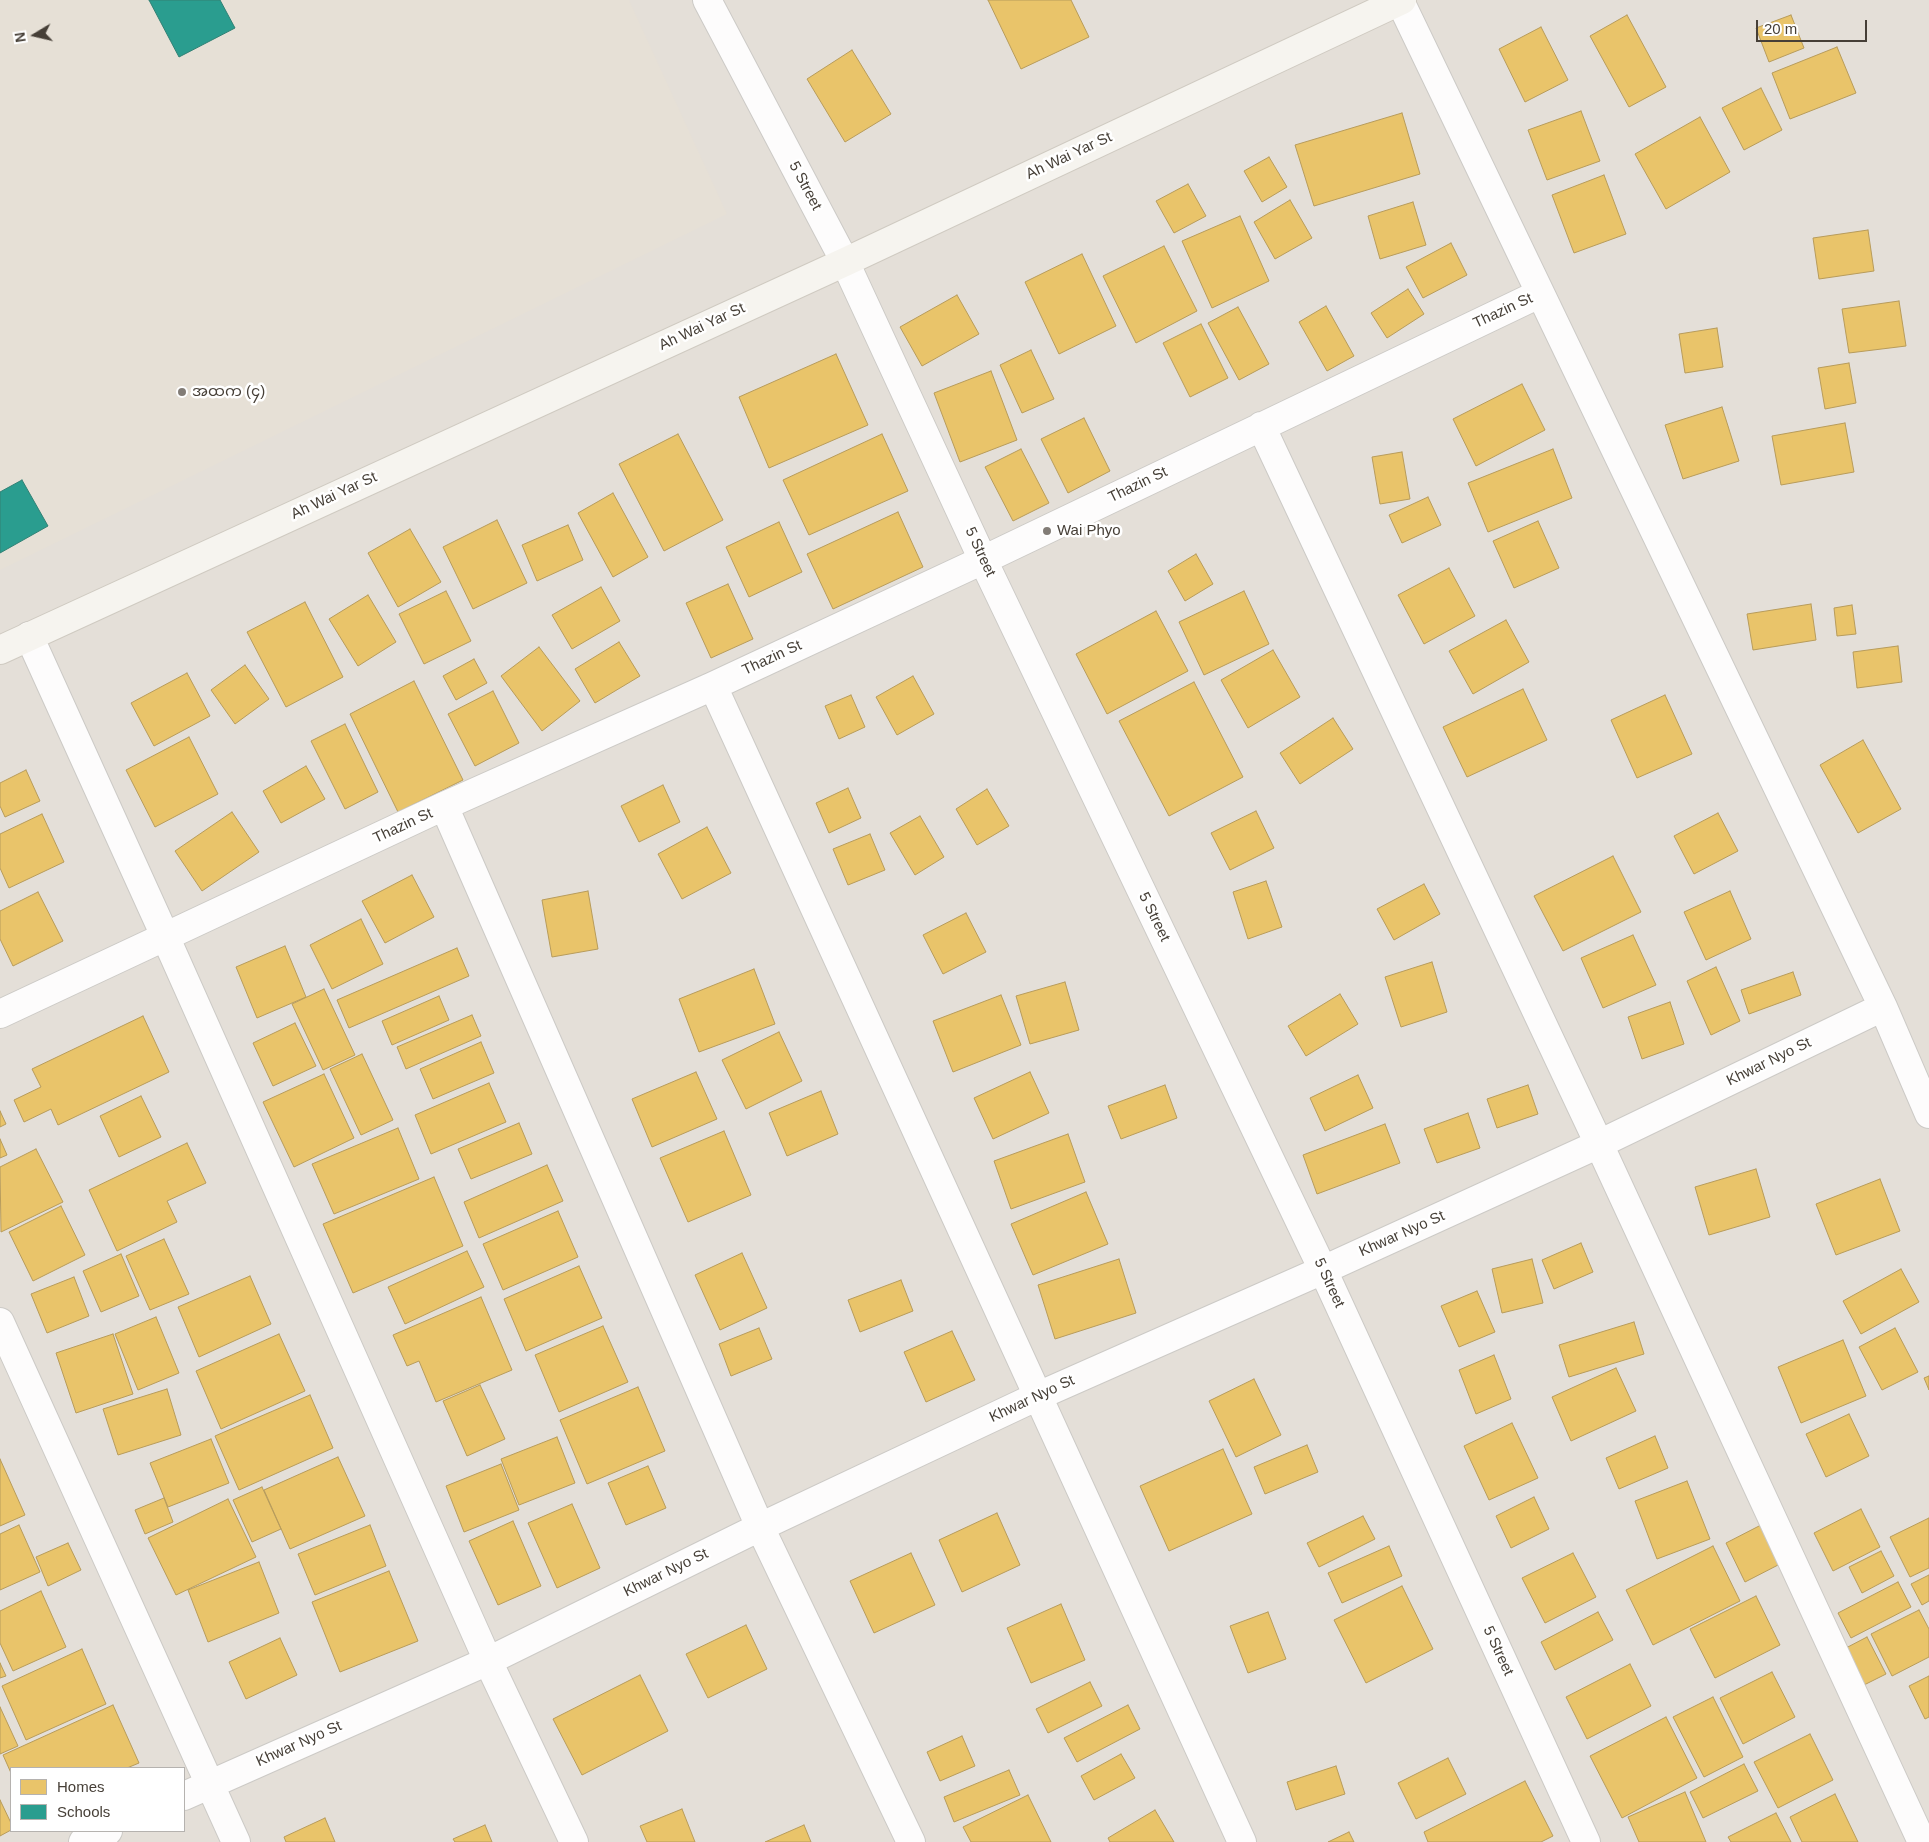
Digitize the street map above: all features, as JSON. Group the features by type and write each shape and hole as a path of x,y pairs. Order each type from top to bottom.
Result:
{"street":[{"name":"5 Street","path":"707,0 845,262 983,560 1323,1270 1586,1842"},
{"name":"Ah Wai Yar St","path":"0,650 845,262 1401,1"},
{"path":"1401,1 1539,294 1883,1007 1929,1114"},
{"name":"Thazin St","path":"0,1014 444,806 713,686 983,560 1539,294"},
{"path":"1261,426 1599,1144 1922,1842 1929,1839"},
{"path":"29,636 165,936 488,1661 574,1842"},
{"path":"713,686 1242,1842"},
{"path":"444,806 760,1527 911,1842"},
{"name":"Khwar Nyo St","path":"185,1796 488,1661 760,1527 1038,1396 1323,1270 1599,1144 1883,1007"},
{"path":"0,1322 236,1842"},
{"path":"83,1842 106,1832"}],"shaded area":[{"path":"0,0 1929,0 1929,1842 0,1842"},
{"name":"အထက (၄)","path":"0,0 629,0 727,214 0,570"}],"building: Homes":[{"path":"988,0 1071,0 1089,37 1021,69"},
{"path":"1627,15 1666,87 1629,107 1590,36"},
{"path":"1791,15 1804,48 1769,62 1756,28"},
{"path":"1541,27 1568,80 1525,102 1499,49"},
{"path":"1837,47 1856,93 1790,119 1772,73"},
{"path":"852,50 891,114 845,142 807,79"},
{"path":"1761,88 1782,130 1744,150 1722,108"},
{"path":"1581,111 1600,161 1547,180 1528,130"},
{"path":"1402,113 1420,174 1314,206 1295,145"},
{"path":"1700,117 1730,172 1666,209 1635,154"},
{"path":"1269,157 1287,187 1262,202 1244,171"},
{"path":"1604,175 1626,234 1574,253 1552,195"},
{"path":"1188,184 1206,216 1174,233 1156,201"},
{"path":"1290,200 1312,238 1275,259 1254,222"},
{"path":"1413,202 1426,245 1380,259 1368,216"},
{"path":"1240,216 1269,281 1212,308 1182,241"},
{"path":"1868,230 1874,271 1819,279 1813,238"},
{"path":"1451,243 1467,275 1423,298 1406,267"},
{"path":"1164,246 1197,311 1136,343 1103,276"},
{"path":"1082,254 1116,326 1059,354 1025,282"},
{"path":"1408,289 1424,314 1387,338 1371,313"},
{"path":"957,295 979,334 922,366 900,327"},
{"path":"1899,301 1906,346 1849,353 1842,309"},
{"path":"1326,306 1354,356 1327,371 1299,322"},
{"path":"1238,307 1269,364 1239,380 1208,323"},
{"path":"1201,324 1228,378 1190,397 1163,343"},
{"path":"1717,328 1723,367 1685,373 1679,334"},
{"path":"1031,350 1054,399 1022,413 1000,365"},
{"path":"836,354 868,425 769,468 739,397"},
{"path":"1849,363 1856,403 1825,409 1818,368"},
{"path":"991,371 1017,440 960,462 934,393"},
{"path":"1522,384 1545,430 1476,466 1453,419"},
{"path":"1722,407 1739,461 1683,479 1665,425"},
{"path":"1084,418 1110,471 1068,493 1041,439"},
{"path":"1845,423 1854,472 1781,485 1772,436"},
{"path":"678,434 723,520 664,551 619,464"},
{"path":"882,434 908,491 809,535 783,480"},
{"path":"1021,449 1049,503 1013,521 985,467"},
{"path":"1553,449 1572,498 1488,532 1468,483"},
{"path":"1402,452 1410,499 1380,504 1372,457"},
{"path":"613,493 648,557 613,577 578,513"},
{"path":"1428,497 1441,525 1402,543 1389,515"},
{"path":"898,512 923,567 833,609 807,554"},
{"path":"497,520 527,583 473,609 443,547"},
{"path":"1538,521 1559,568 1514,588 1493,541"},
{"path":"779,522 802,572 749,597 726,547"},
{"path":"568,525 583,560 537,581 522,545"},
{"path":"410,529 441,582 398,607 368,553"},
{"path":"1196,554 1213,584 1185,601 1168,571"},
{"path":"1449,568 1475,616 1424,644 1398,595"},
{"path":"728,584 753,639 711,658 686,603"},
{"path":"601,587 620,621 572,649 552,615"},
{"path":"446,591 471,641 424,664 399,614"},
{"path":"1244,591 1269,644 1204,675 1179,622"},
{"path":"368,595 396,642 358,666 329,619"},
{"path":"305,602 343,677 286,707 247,632"},
{"path":"1811,604 1816,640 1753,650 1747,614"},
{"path":"1852,605 1856,634 1837,636 1834,608"},
{"path":"1156,611 1188,671 1107,714 1076,654"},
{"path":"1506,620 1529,662 1473,694 1449,651"},
{"path":"619,642 640,676 595,703 575,669"},
{"path":"1898,646 1902,682 1857,688 1853,652"},
{"path":"539,647 580,701 542,731 501,676"},
{"path":"1273,650 1300,697 1248,728 1221,680"},
{"path":"474,659 487,683 456,700 443,676"},
{"path":"245,665 269,699 235,724 211,690"},
{"path":"187,673 210,716 154,746 131,703"},
{"path":"913,676 934,714 897,735 876,697"},
{"path":"414,681 463,780 398,812 350,714"},
{"path":"1194,682 1243,777 1169,816 1119,721"},
{"path":"1523,689 1547,740 1467,777 1443,727"},
{"path":"493,691 519,743 475,766 448,714"},
{"path":"851,695 865,727 839,739 825,706"},
{"path":"1665,695 1692,754 1637,778 1611,720"},
{"path":"1333,718 1353,749 1300,784 1280,753"},
{"path":"345,724 378,792 345,809 311,741"},
{"path":"189,737 218,794 155,827 126,770"},
{"path":"1863,740 1901,809 1858,833 1820,765"},
{"path":"306,766 325,799 281,823 263,791"},
{"path":"26,770 40,801 5,817 0,806 0,783"},
{"path":"663,785 680,822 639,842 621,806"},
{"path":"848,788 861,818 829,833 816,803"},
{"path":"987,789 1009,826 977,845 956,809"},
{"path":"1256,811 1274,848 1230,870 1211,833"},
{"path":"232,812 259,852 202,891 175,851"},
{"path":"1718,813 1738,851 1694,874 1674,836"},
{"path":"42,814 64,862 9,888 0,868 0,834"},
{"path":"920,816 944,857 915,875 890,833"},
{"path":"707,827 731,873 682,899 658,854"},
{"path":"870,834 885,870 848,885 833,849"},
{"path":"1613,856 1641,912 1563,951 1534,896"},
{"path":"412,875 434,917 385,943 362,901"},
{"path":"1266,881 1282,927 1248,939 1233,892"},
{"path":"1424,884 1440,914 1394,940 1377,909"},
{"path":"588,891 598,949 552,957 542,900"},
{"path":"1730,891 1751,939 1706,960 1684,912"},
{"path":"38,892 63,941 13,966 0,939 0,911"},
{"path":"966,913 986,952 943,974 923,935"},
{"path":"361,919 383,964 332,989 310,945"},
{"path":"1633,935 1656,985 1603,1008 1581,958"},
{"path":"285,946 306,997 257,1018 236,967"},
{"path":"457,948 469,976 349,1028 337,1000"},
{"path":"1432,962 1447,1012 1401,1027 1385,977"},
{"path":"1716,967 1740,1021 1711,1035 1687,981"},
{"path":"754,969 775,1024 699,1052 679,999"},
{"path":"1793,972 1801,995 1749,1014 1741,990"},
{"path":"1065,982 1079,1030 1030,1044 1016,996"},
{"path":"324,989 355,1055 323,1070 292,1004"},
{"path":"1340,994 1358,1024 1306,1056 1288,1026"},
{"path":"1001,995 1021,1045 953,1072 933,1021"},
{"path":"439,996 449,1020 392,1045 382,1021"},
{"path":"1670,1002 1684,1044 1642,1059 1628,1017"},
{"path":"472,1015 481,1036 406,1069 397,1047"},
{"path":"143,1016 169,1072 58,1125 51,1109 24,1122 14,1100 41,1087 32,1069"},
{"path":"295,1023 316,1066 273,1086 253,1043"},
{"path":"779,1032 802,1081 746,1109 722,1060"},
{"path":"481,1042 494,1073 433,1099 420,1069"},
{"path":"362,1054 393,1120 361,1135 330,1069"},
{"path":"696,1072 717,1119 652,1147 632,1099"},
{"path":"1030,1072 1049,1113 993,1139 974,1098"},
{"path":"324,1074 354,1138 294,1167 263,1102"},
{"path":"1358,1075 1373,1108 1325,1131 1310,1098"},
{"path":"489,1083 506,1122 431,1154 415,1115"},
{"path":"1165,1085 1177,1118 1121,1139 1108,1106"},
{"path":"1528,1085 1538,1114 1497,1128 1487,1099"},
{"path":"821,1091 838,1134 787,1156 769,1113"},
{"path":"141,1096 161,1137 119,1157 100,1116"},
{"path":"0,1111 6,1124 0,1127"},
{"path":"1468,1113 1480,1148 1437,1163 1424,1129"},
{"path":"519,1123 532,1154 471,1179 458,1149"},
{"path":"1385,1124 1400,1163 1317,1194 1303,1155"},
{"path":"398,1128 419,1179 334,1214 312,1164"},
{"path":"724,1131 751,1195 688,1222 660,1158"},
{"path":"1068,1134 1085,1182 1011,1209 994,1161"},
{"path":"0,1139 7,1155 0,1158"},
{"path":"187,1143 206,1183 167,1201 177,1222 117,1251 89,1190"},
{"path":"36,1149 63,1202 1,1232 0,1167"},
{"path":"547,1165 563,1201 479,1238 464,1202"},
{"path":"1756,1169 1770,1217 1709,1235 1695,1187"},
{"path":"434,1177 463,1246 353,1293 323,1224"},
{"path":"1880,1179 1900,1231 1836,1255 1816,1204"},
{"path":"1086,1192 1108,1244 1033,1275 1011,1224"},
{"path":"61,1206 85,1255 33,1281 9,1232"},
{"path":"558,1211 578,1257 503,1290 483,1244"},
{"path":"164,1239 189,1294 150,1310 126,1256"},
{"path":"1581,1243 1593,1272 1554,1289 1542,1260"},
{"path":"467,1251 484,1287 405,1324 388,1287"},
{"path":"742,1253 767,1308 720,1330 695,1275"},
{"path":"121,1254 139,1296 101,1312 83,1271"},
{"path":"1119,1259 1136,1313 1055,1339 1038,1285"},
{"path":"1532,1259 1543,1303 1502,1313 1492,1269"},
{"path":"579,1266 602,1318 526,1351 504,1299"},
{"path":"1901,1269 1919,1302 1861,1334 1843,1301"},
{"path":"250,1276 271,1324 199,1357 178,1307"},
{"path":"74,1277 89,1316 47,1333 31,1294"},
{"path":"901,1280 913,1311 860,1332 848,1300"},
{"path":"1477,1291 1495,1332 1459,1347 1441,1306"},
{"path":"481,1297 512,1370 436,1402 419,1361 407,1366 393,1335"},
{"path":"156,1317 179,1373 138,1390 115,1334"},
{"path":"1634,1322 1644,1354 1569,1377 1559,1345"},
{"path":"603,1326 628,1382 559,1412 535,1355"},
{"path":"759,1328 772,1359 731,1376 719,1344"},
{"path":"1895,1328 1918,1372 1882,1390 1859,1347"},
{"path":"952,1331 975,1380 926,1402 904,1352"},
{"path":"113,1334 133,1394 76,1413 56,1353"},
{"path":"279,1334 305,1391 221,1429 196,1371"},
{"path":"1843,1340 1866,1396 1801,1423 1778,1367"},
{"path":"1494,1355 1511,1399 1476,1414 1459,1370"},
{"path":"1616,1368 1636,1411 1571,1441 1552,1397"},
{"path":"1929,1376 1929,1390 1924,1378"},
{"path":"1254,1379 1281,1435 1236,1457 1209,1401"},
{"path":"480,1385 505,1439 467,1456 443,1401"},
{"path":"638,1387 665,1451 587,1484 560,1420"},
{"path":"167,1389 181,1435 118,1455 103,1409"},
{"path":"310,1395 333,1448 239,1490 215,1436"},
{"path":"1849,1414 1869,1456 1826,1477 1806,1434"},
{"path":"1512,1423 1538,1478 1489,1500 1464,1446"},
{"path":"1655,1436 1668,1468 1619,1489 1606,1458"},
{"path":"557,1437 575,1483 519,1505 501,1459"},
{"path":"211,1439 229,1483 168,1507 150,1463"},
{"path":"1307,1445 1318,1472 1265,1494 1254,1467"},
{"path":"1223,1449 1252,1514 1169,1551 1140,1486"},
{"path":"338,1457 365,1516 290,1549 264,1490"},
{"path":"0,1459 25,1515 0,1526"},
{"path":"501,1464 519,1510 464,1532 446,1486"},
{"path":"648,1466 666,1508 626,1525 608,1483"},
{"path":"1687,1481 1710,1539 1657,1559 1635,1501"},
{"path":"262,1487 281,1529 252,1542 233,1500"},
{"path":"1534,1497 1549,1529 1511,1548 1496,1516"},
{"path":"164,1498 173,1522 145,1534 135,1510"},
{"path":"228,1499 256,1557 176,1595 148,1538"},
{"path":"572,1504 600,1568 557,1588 528,1523"},
{"path":"1861,1509 1880,1547 1833,1571 1814,1533"},
{"path":"997,1513 1020,1565 962,1592 939,1540"},
{"path":"1363,1516 1375,1539 1319,1567 1307,1543"},
{"path":"1929,1518 1929,1568 1910,1577 1890,1537"},
{"path":"513,1521 541,1586 498,1605 469,1541"},
{"path":"19,1525 40,1572 0,1590 0,1534"},
{"path":"370,1525 386,1566 315,1595 298,1554"},
{"path":"1761,1525 1780,1564 1745,1582 1726,1543"},
{"path":"68,1543 81,1570 48,1586 36,1557"},
{"path":"1389,1546 1402,1576 1342,1603 1328,1573"},
{"path":"1713,1546 1740,1601 1653,1645 1626,1590"},
{"path":"1881,1551 1894,1576 1862,1593 1849,1567"},
{"path":"911,1553 935,1605 874,1633 850,1581"},
{"path":"1573,1553 1596,1597 1545,1623 1522,1578"},
{"path":"259,1562 279,1613 208,1642 188,1590"},
{"path":"389,1571 418,1641 340,1672 312,1602"},
{"path":"1929,1575 1929,1601 1922,1605 1911,1584"},
{"path":"1898,1582 1911,1607 1851,1638 1838,1613"},
{"path":"1402,1586 1433,1649 1366,1683 1334,1620"},
{"path":"41,1591 66,1647 13,1671 0,1643 0,1611"},
{"path":"1756,1596 1780,1645 1715,1678 1690,1629"},
{"path":"1061,1604 1085,1660 1031,1683 1007,1628"},
{"path":"1919,1610 1929,1629 1929,1657 1892,1676 1871,1634"},
{"path":"1268,1612 1286,1659 1248,1673 1230,1626"},
{"path":"1598,1612 1613,1640 1555,1670 1541,1642"},
{"path":"746,1625 767,1669 708,1698 686,1654"},
{"path":"1867,1637 1886,1674 1862,1686 1844,1649"},
{"path":"280,1638 297,1675 246,1699 229,1662"},
{"path":"82,1649 106,1704 26,1740 2,1686"},
{"path":"0,1663 6,1676 0,1678"},
{"path":"1630,1664 1651,1706 1587,1739 1566,1697"},
{"path":"1772,1672 1795,1717 1743,1744 1720,1698"},
{"path":"640,1675 668,1731 582,1775 553,1719"},
{"path":"1929,1676 1929,1717 1925,1719 1909,1686"},
{"path":"1090,1682 1102,1706 1048,1733 1036,1709"},
{"path":"1713,1697 1743,1757 1704,1777 1673,1717"},
{"path":"113,1705 139,1763 129,1767 10,1767 10,1771 3,1755"},
{"path":"1128,1705 1140,1729 1077,1762 1064,1738"},
{"path":"0,1707 18,1746 0,1754"},
{"path":"1666,1717 1697,1778 1622,1818 1590,1756"},
{"path":"1810,1734 1833,1780 1778,1808 1754,1762"},
{"path":"962,1736 975,1766 940,1781 927,1752"},
{"path":"1121,1754 1135,1778 1094,1800 1081,1776"},
{"path":"1448,1758 1466,1794 1416,1819 1398,1783"},
{"path":"1744,1764 1758,1791 1703,1818 1690,1792"},
{"path":"1336,1766 1345,1794 1296,1810 1287,1782"},
{"path":"1009,1770 1020,1795 954,1822 944,1797"},
{"path":"1525,1781 1553,1836 1541,1842 1428,1842 1424,1832"},
{"path":"1685,1792 1706,1842 1639,1842 1628,1817"},
{"path":"1835,1794 1858,1842 1802,1842 1790,1817"},
{"path":"1028,1795 1051,1842 971,1842 963,1827"},
{"path":"0,1800 10,1821 10,1831 0,1836"},
{"path":"682,1809 695,1842 647,1842 640,1826"},
{"path":"1155,1810 1174,1842 1110,1842 1108,1838"},
{"path":"1776,1813 1791,1842 1731,1842 1728,1837"},
{"path":"325,1818 335,1842 286,1842 284,1837"},
{"path":"485,1825 492,1842 455,1842 453,1839"},
{"path":"804,1825 811,1842 765,1842"},
{"path":"1349,1832 1354,1842 1328,1842"}],"building: Schools":[{"path":"149,0 220,0 235,28 179,57"},
{"path":"22,480 48,526 0,553 0,492"}],"place":[{"name":"အထက (၄)","path":"182,392"},
{"name":"Wai Phyo","path":"1047,531"}]}
